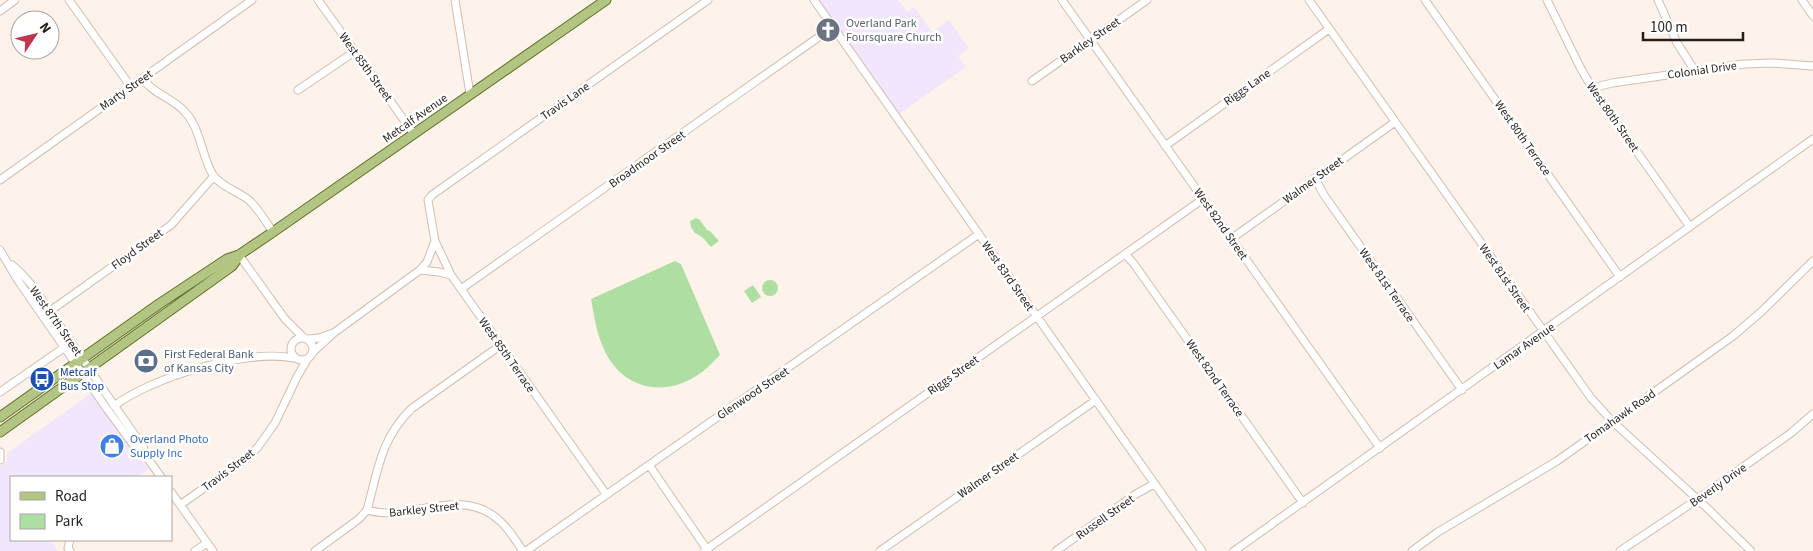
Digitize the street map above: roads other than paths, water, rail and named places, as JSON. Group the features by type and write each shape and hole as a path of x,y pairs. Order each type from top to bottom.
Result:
{"main road":[{"name":"Metcalf Avenue","path":"0,432 232,266 239,256 606,0"},
{"name":"Metcalf Avenue","path":"0,417 227,259 239,256"}],"street":[{"path":"0,11 15,0"},
{"path":"69,0 130,87"},
{"name":"Marty Street","path":"0,180 252,0"},
{"name":"West 85th Street","path":"318,0 414,134"},
{"path":"454,0 470,94"},
{"name":"Travis Lane","path":"428,206 428,200 432,195 708,0"},
{"name":"West 83rd Street","path":"814,0 1202,551"},
{"name":"West 82nd Street","path":"1062,0 1380,448"},
{"name":"Barkley Street","path":"1032,81 1147,0"},
{"name":"West 81st Street","path":"1309,0 1578,382 1612,421 1698,499 1751,551"},
{"name":"West 80th Terrace","path":"1425,0 1620,277"},
{"name":"West 80th Street","path":"1548,0 1592,88 1690,227"},
{"path":"1658,0 1677,43 1695,71"},
{"path":"1802,0 1813,16"},
{"name":"Broadmoor Street","path":"462,290 833,28"},
{"name":"Riggs Lane","path":"1165,146 1329,29"},
{"path":"298,90 354,52"},
{"name":"Colonial Drive","path":"1592,88 1612,83 1756,63 1813,66"},
{"path":"143,79 149,88 173,101 186,112 196,130 214,176 224,185 241,194 252,203 273,232"},
{"name":"Walmer Street","path":"1231,239 1395,122"},
{"name":"Lamar Avenue","path":"1234,551 1813,139"},
{"name":"Floyd Street","path":"50,311 171,225 214,176"},
{"name":"West 81st Terrace","path":"1315,178 1324,195 1462,390"},
{"name":"Riggs Street","path":"706,550 1203,199"},
{"name":"West 85th Terrace","path":"428,206 435,240 451,275 606,494"},
{"name":"Glenwood Street","path":"525,551 979,234"},
{"name":"Travis Street","path":"180,505 248,457 258,447 275,423 296,377 310,355 335,332 420,270 427,262 435,240"},
{"name":"West 87th Street","path":"0,250 64,347 79,361"},
{"name":"West 82nd Terrace","path":"1126,255 1303,503"},
{"path":"114,406 134,392 194,369 272,356 302,360 310,355 313,346 285,319 239,256"},
{"name":"Tomahawk Road","path":"1412,551 1438,532 1557,461 1733,336 1761,312 1813,261"},
{"name":"West 87th Street","path":"8,262 22,274 50,311 85,371 138,451 148,459"},
{"path":"420,270 451,275"},
{"path":"285,319 292,334 291,351 295,358"},
{"name":"Travis Street","path":"305,338 319,338 335,332"},
{"path":"272,356 286,349 297,338 305,338"},
{"path":"315,551 359,519 367,510 386,444 400,420 411,409 501,345"},
{"path":"0,392 64,347"},
{"name":"Travis Street","path":"295,358 296,377"},
{"name":"West 87th Street","path":"85,371 114,406 143,446 157,476"},
{"name":"Walmer Street","path":"880,551 1096,400"},
{"name":"Beverly Drive","path":"1620,551 1698,499 1790,433 1813,414"},
{"path":"0,452 0,460"},
{"path":"649,465 706,550"},
{"name":"Russell Street","path":"1056,551 1136,494 1154,484"},
{"path":"172,493 213,551"},
{"name":"Barkley Street","path":"367,510 390,513 445,504 474,506 486,511 501,522 525,551"},
{"path":"195,551 207,542"}],"place":[{"name":"Overland Park Foursquare Church","path":"828,30"},
{"name":"First Federal Bank of Kansas City","path":"146,361"},
{"name":"Metcalf Bus Stop","path":"42,379"},
{"name":"Overland Photo Supply Inc","path":"112,446"}]}
